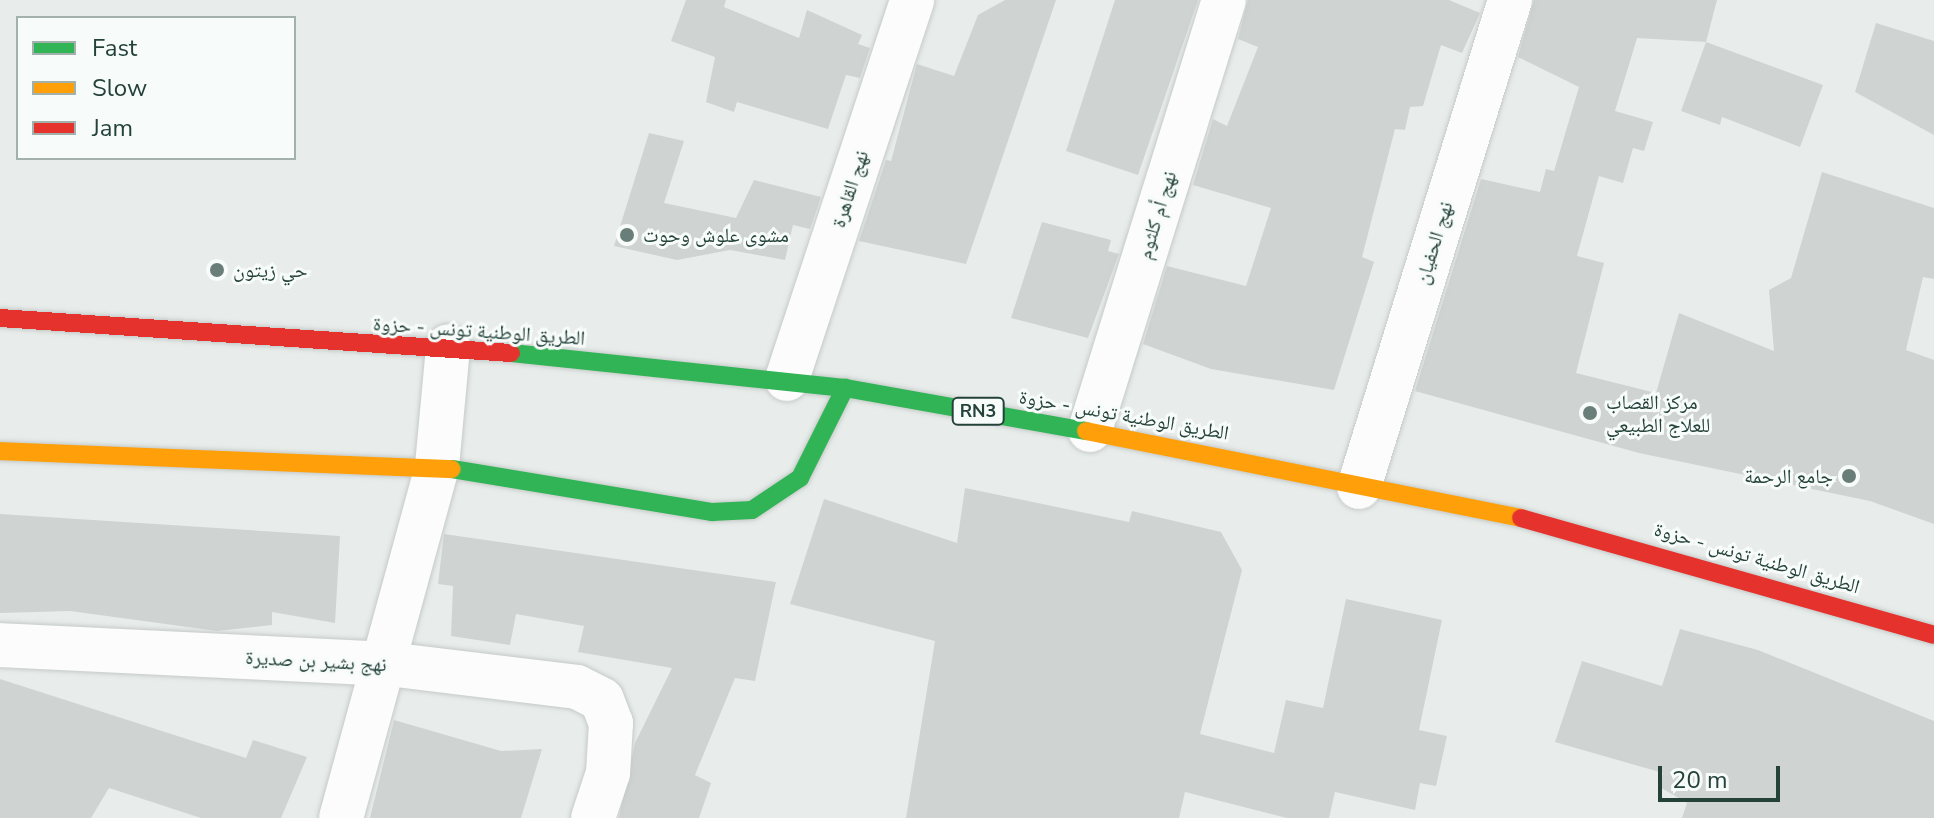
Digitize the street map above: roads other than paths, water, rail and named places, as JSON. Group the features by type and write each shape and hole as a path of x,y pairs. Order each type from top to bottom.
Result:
{"main road":[{"name":"الطريق الوطنية تونس - حزوة","path":"0,318 448,347 787,379 845,388 1090,430 1611,538 1934,635"},
{"path":"0,451 437,466 712,512 752,510 800,478 845,388"}],"street":[{"name":"نهج القاهرة","path":"787,379 912,0"},
{"name":"نهج أم كلثوم","path":"1090,430 1224,0"},
{"name":"نهج الحفيان","path":"1359,487 1510,0"},
{"path":"341,818 388,664 437,466 448,347"},
{"name":"نهج بشير بن صديرة","path":"0,645 388,664 577,687 602,700 611,723 608,773 593,818"}],"place":[{"name":"مشوى علوش وحوت","path":"627,235"},
{"name":"حي زيتون","path":"217,270"},
{"name":"مركز القصاب للعلاج الطبيعي","path":"1590,413"},
{"name":"جامع الرحمة","path":"1849,476"}]}
